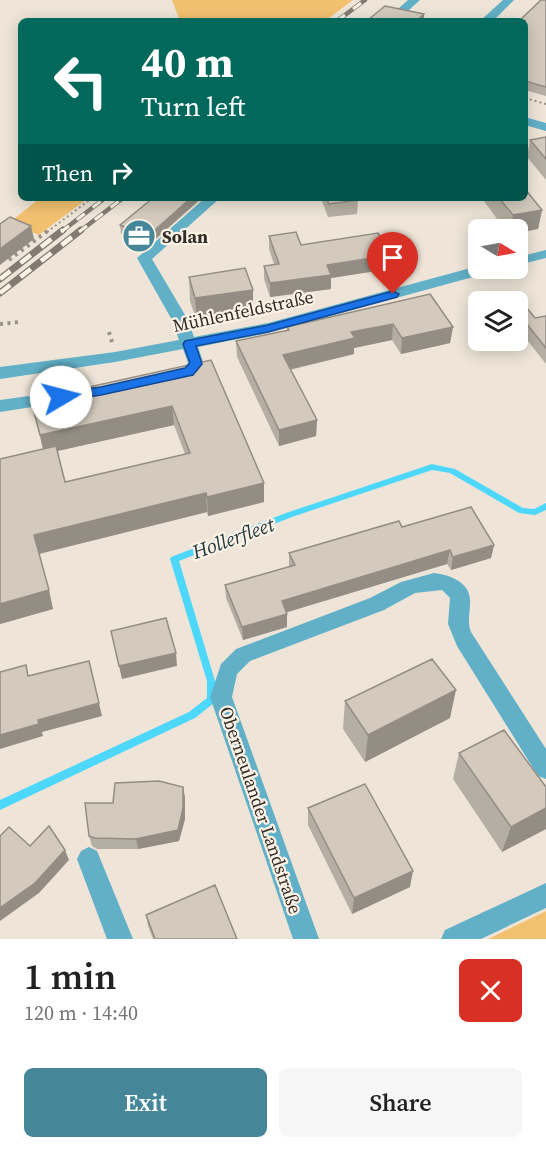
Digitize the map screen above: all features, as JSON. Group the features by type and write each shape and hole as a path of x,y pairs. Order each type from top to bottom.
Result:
{"street":[{"path":"394,18 415,0"},
{"path":"489,18 509,0"},
{"path":"528,122 546,127"},
{"path":"165,378 189,372 196,364 180,320 144,258 210,201"},
{"path":"528,258 546,254"},
{"name":"Mühlenfeldstraße","path":"0,373 115,357 268,328 468,274"},
{"path":"0,406 79,394"},
{"name":"Oberneulander Landstraße","path":"306,939 221,697 228,670 243,655 377,604 397,591 442,581 457,591 461,599 458,623 466,643 546,769"},
{"path":"89,859 120,939"},
{"path":"454,939 546,895"}],"path":[{"path":"530,100 546,104"},
{"path":"9,260 88,201"},
{"path":"0,324 19,321"}],"shaded area":[{"path":"172,0 353,0 329,18 179,18"},
{"path":"36,201 84,201 39,235 9,223"},
{"path":"546,911 546,939 488,939"}],"building":[{"path":"541,0 546,0 546,87 528,82 528,18 522,18"},
{"path":"385,6 424,14 419,18 370,18"},
{"path":"546,137 546,159 530,140"},
{"path":"528,193 542,210 513,215 501,201 528,201"},
{"path":"149,201 188,201 148,236 120,225"},
{"path":"328,201 351,201 329,204"},
{"path":"10,217 31,226 0,249 0,224"},
{"path":"296,232 301,245 378,233 390,255 327,265 331,275 270,283 264,266 279,264 269,236"},
{"path":"245,268 253,290 195,298 189,277"},
{"path":"430,294 453,327 402,338 393,324 351,332 355,338 283,355 317,420 279,430 236,341"},
{"path":"528,309 535,318 546,316 546,348 528,326"},
{"path":"211,360 264,483 207,497 206,493 34,535 49,590 0,604 0,459 56,446 65,482 190,453 172,406 40,435 33,408 41,406 39,398"},
{"path":"471,507 494,545 453,557 450,550 282,601 287,614 242,627 225,585 295,565 289,553 399,521 402,527"},
{"path":"166,618 176,653 119,666 111,631"},
{"path":"432,659 456,690 368,735 345,701"},
{"path":"89,661 99,703 38,720 39,724 0,735 0,672 26,665 28,676"},
{"path":"504,730 546,787 546,808 511,827 459,753"},
{"path":"159,781 183,787 183,808 178,830 136,839 89,836 85,803 113,803 115,783"},
{"path":"365,784 413,871 354,898 308,808"},
{"path":"49,826 65,850 35,883 0,908 0,836 9,827 30,846"},
{"path":"215,885 237,939 155,939 146,915"}],"waterway":[{"name":"Hollerfleet","path":"0,805 192,715 211,700 211,681 174,559 289,515 432,467 452,471 522,511 535,512 546,506"}],"railway":[{"path":"341,18 365,0"},
{"path":"61,232 101,201"},
{"path":"79,232 119,201"},
{"path":"0,279 63,230"},
{"path":"0,293 81,230"}],"place":[{"name":"Solan","path":"139,236"}],"route":[{"path":"61,397 189,372 196,364 189,344 268,328 393,294"}]}
